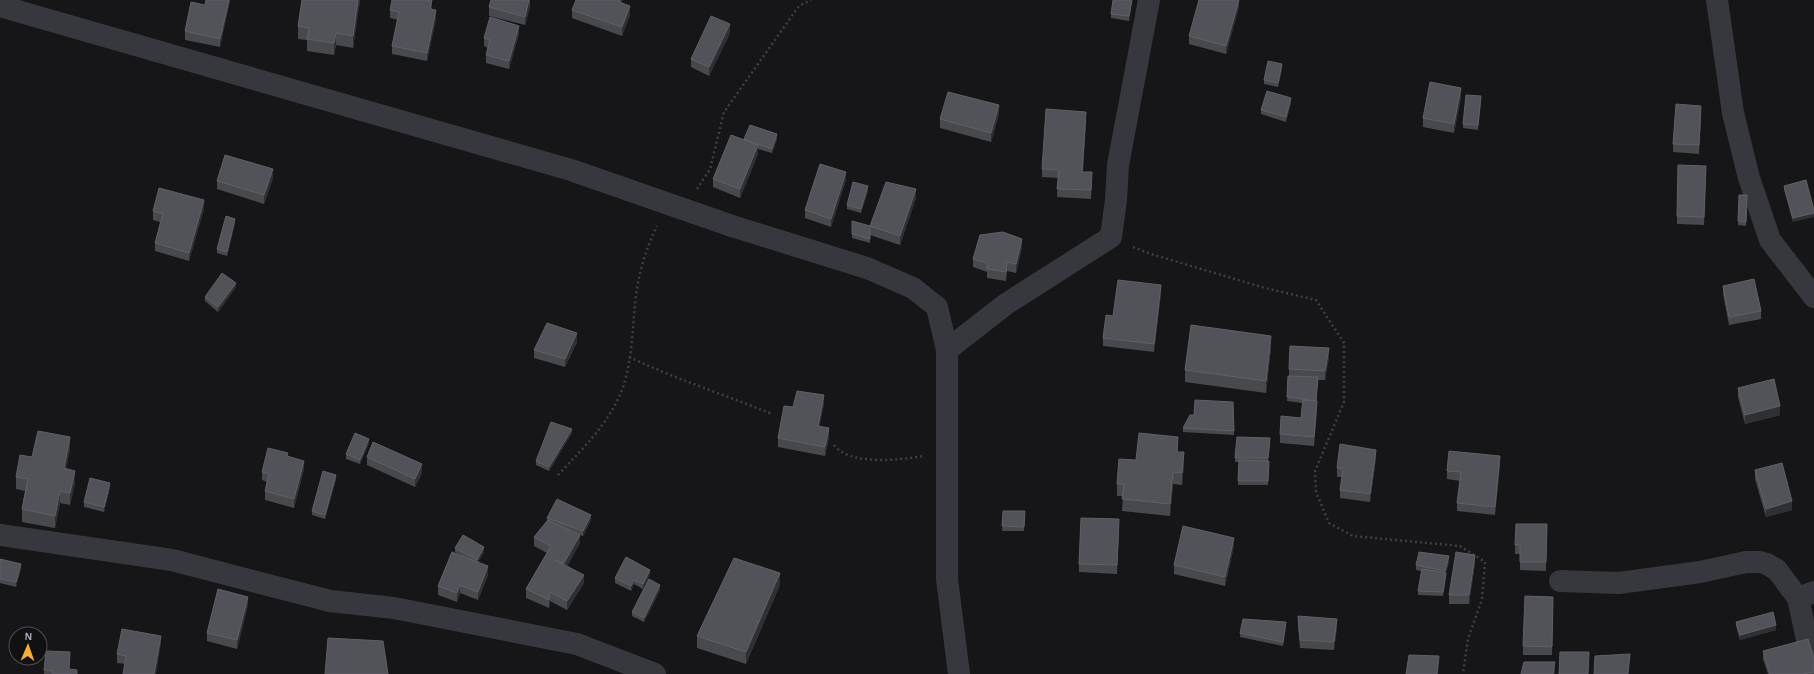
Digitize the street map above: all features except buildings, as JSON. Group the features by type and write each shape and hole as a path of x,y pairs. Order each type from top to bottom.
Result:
{"street":[{"path":"947,350 1006,304 1111,237 1116,200 1118,165 1149,0"},
{"path":"1717,0 1733,113 1749,178 1770,240 1814,297"},
{"path":"0,6 571,170 675,206 866,268 913,288 937,307 947,350 947,579 959,674"},
{"path":"0,535 172,560 330,601 394,608 570,642 655,674"},
{"path":"1560,581 1619,583 1700,572 1746,562 1760,562 1768,564 1806,595 1814,672"}],"path":[{"path":"558,475 603,427 623,387 629,357 636,295 647,246 666,210 675,206 710,169 724,112 799,6 811,0"},
{"path":"1111,237 1151,254 1265,288 1316,300 1344,343 1344,402 1315,471 1316,492 1329,523 1353,536 1460,546 1485,562 1482,599 1468,639 1463,674"},
{"path":"629,357 663,373 720,393 772,414"},
{"path":"834,444 838,450 856,458 904,459 930,456"}]}
